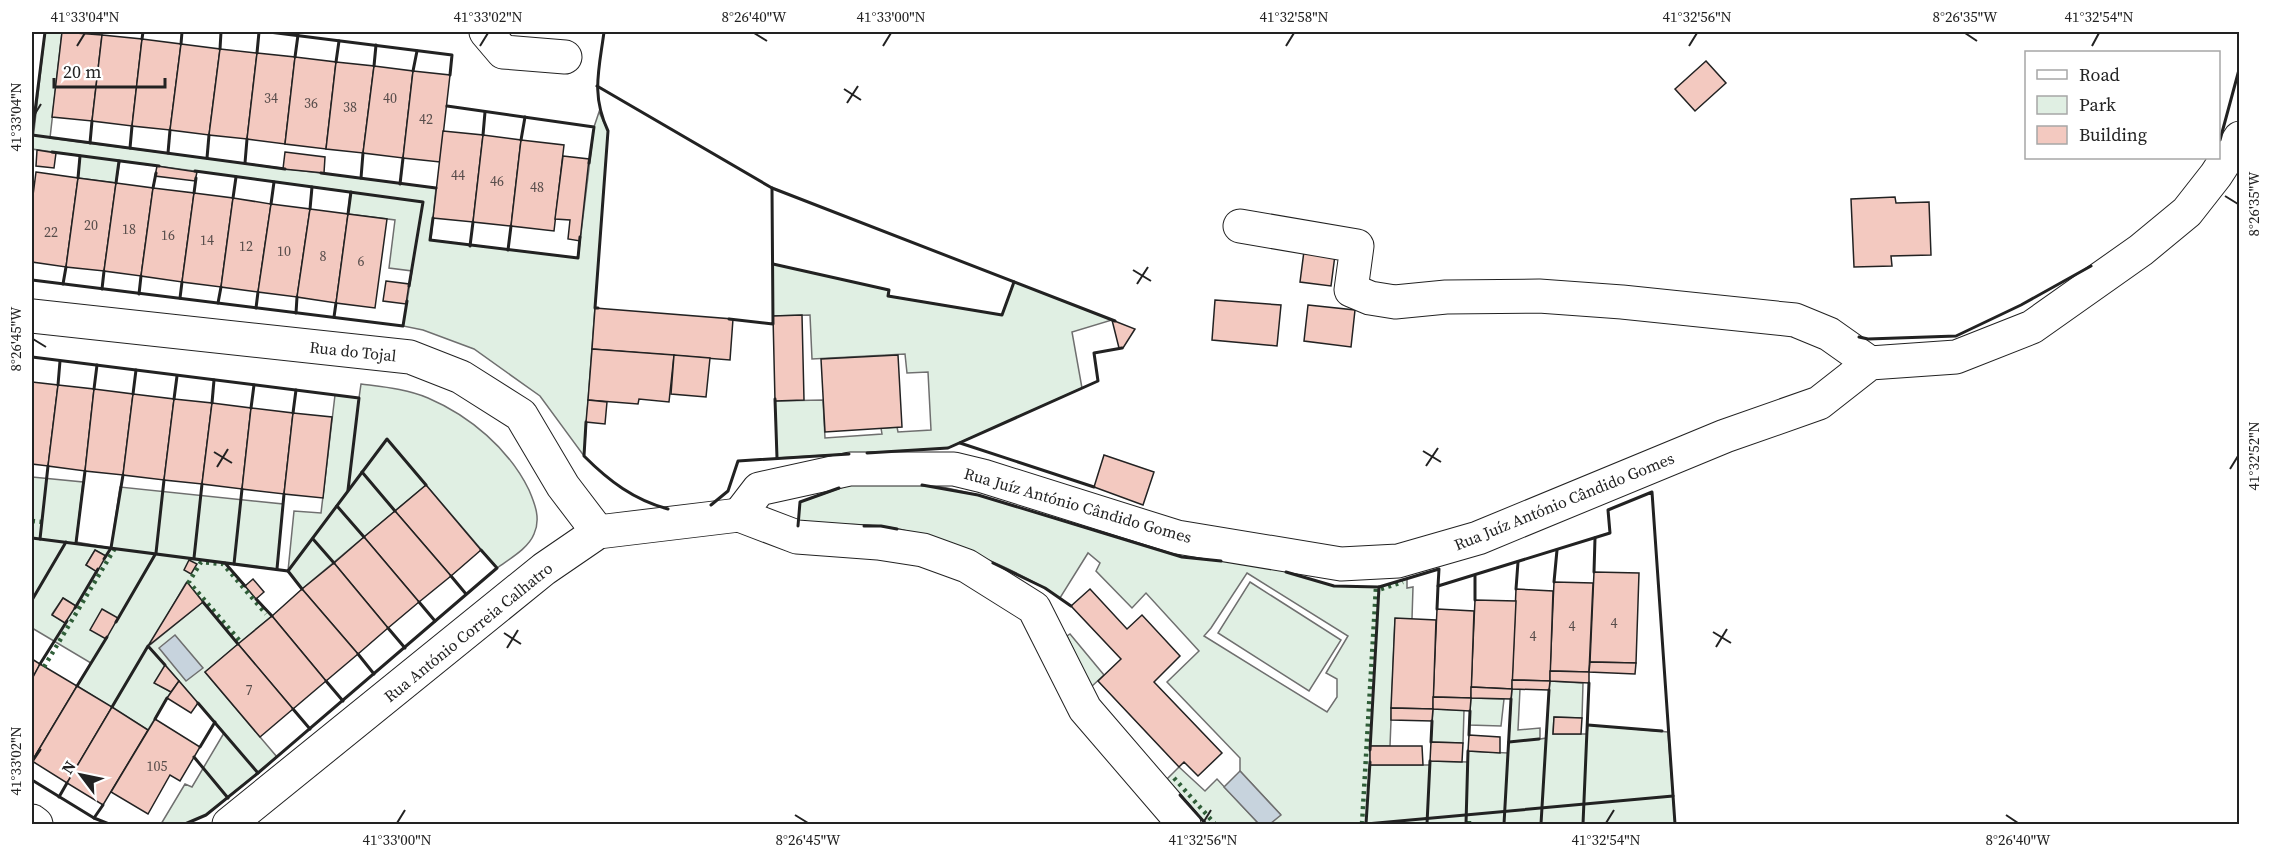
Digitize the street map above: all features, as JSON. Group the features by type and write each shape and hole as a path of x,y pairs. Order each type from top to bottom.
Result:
{"street":[{"path":"486,32 503,52 564,57"},
{"path":"1240,226 1357,246 1351,290 1395,302 1446,297 1539,296 1622,302 1795,320 1829,334 1870,363 1956,357 2032,327 2142,250 2187,212 2216,175 2240,138"},
{"name":"Rua do Tojal","path":"32,316 410,357 461,377 521,415 563,486 598,532"},
{"name":"Rua Juíz António Cândido Gomes","path":"739,515 759,489 850,469 954,469 1177,537 1341,564 1398,561 1478,538 1725,436 1819,403 1870,363"},
{"path":"739,515 797,537 878,543 923,550 967,566 1034,608 1085,710 1184,825"},
{"name":"Rua António Correia Calhatro","path":"229,825 544,569 598,532 739,515"},
{"path":"32,821 36,825"}],"green space":[{"path":"45,32 62,32 50,138 436,188 431,240 578,258 594,127 599,112 608,131 584,456 540,396 474,349 423,330 403,326 412,271 389,268 395,220 348,214 350,192 120,161 116,183 78,178 80,156 32,149"},
{"path":"773,264 889,290 889,296 1002,315 1014,282 1112,320 1072,332 1082,388 948,448 777,458 775,401 823,400 825,438 882,434 881,428 897,427 898,432 931,430 928,372 907,373 905,354 812,359 810,315 773,316"},
{"path":"361,384 404,390 428,398 459,414 487,435 521,475 533,501 536,528 523,549 497,568 426,485 302,589 288,571 294,511 321,513 335,395 359,398"},
{"path":"32,477 83,482 76,542 111,548 120,487 283,504 277,569 225,563 272,616 205,672 277,757 206,815 185,824 161,824 185,784 192,787 224,733 166,666 155,683 171,692 148,730 77,686 91,663 32,628","holes":["95,550 106,556 97,571 86,565","186,583 203,602 150,645","63,598 76,606 65,623 52,614"]},
{"path":"900,481 947,488 978,495 1182,557 1260,564 1334,586 1379,587 1407,579 1407,588 1413,587 1412,619 1395,619 1390,746 1370,746 1370,765 1430,765 1430,761 1468,762 1468,751 1508,753 1512,689 1520,689 1518,730 1540,728 1540,739 1546,738 1550,681 1583,683 1582,718 1554,717 1553,734 1587,734 1588,725 1668,732 1675,824 1270,824 1280,814 1240,771 1240,758 1167,682 1199,651 1146,593 1132,608 1096,571 1100,563 1088,553 1060,598 998,564 924,536 871,525 798,526 800,502 852,484","holes":["1247,573 1348,636 1326,673 1337,679 1337,697 1327,712 1204,636"]},
{"path":"1250,582 1341,640 1309,691 1218,633"},
{"path":"1070,634 1104,675 1091,687 1067,636"},
{"path":"1471,698 1504,699 1501,726 1469,725"},
{"path":"1433,709 1464,710 1463,743 1431,742"},
{"path":"1179,767 1205,791 1217,779 1259,824 1206,824 1167,779"}],"shaded area":[{"path":"175,635 203,668 186,681 159,648"},
{"path":"1240,771 1281,815 1270,824 1259,824 1224,787"}],"building":[{"path":"62,32 102,35 92,121 52,117"},
{"path":"102,35 142,39 132,126 92,121"},
{"path":"142,39 181,44 170,130 132,126"},
{"path":"181,44 220,49 209,135 170,130"},
{"path":"220,49 257,53 247,139 209,135"},
{"path":"257,53 295,57 285,144 247,139"},
{"path":"295,57 336,62 326,149 285,144"},
{"path":"1706,61 1726,83 1695,111 1675,89"},
{"path":"336,62 374,66 363,153 326,149"},
{"path":"374,66 413,71 403,158 363,153"},
{"path":"413,71 450,75 440,162 403,158"},
{"path":"443,131 483,135 473,222 433,218"},
{"path":"483,135 521,140 511,226 473,222"},
{"path":"521,140 564,145 554,231 511,226"},
{"path":"37,150 56,153 54,168 36,166"},
{"path":"285,152 325,157 324,173 283,169"},
{"path":"563,156 589,159 580,241 568,239 570,220 555,219"},
{"path":"157,166 197,172 195,181 155,176"},
{"path":"36,172 78,178 66,267 32,262 32,203"},
{"path":"78,178 116,183 104,271 66,267"},
{"path":"116,183 153,188 141,276 104,271"},
{"path":"153,188 194,193 182,282 141,276"},
{"path":"194,193 233,198 221,287 182,282"},
{"path":"1895,197 1896,203 1929,202 1931,255 1891,256 1892,266 1854,267 1851,199"},
{"path":"233,198 271,204 258,292 221,287"},
{"path":"271,204 310,209 297,297 258,292"},
{"path":"310,209 348,214 336,303 297,297"},
{"path":"348,214 387,219 375,308 336,303"},
{"path":"1304,251 1335,255 1331,286 1300,282"},
{"path":"386,281 409,284 406,304 383,301"},
{"path":"1215,300 1281,305 1277,346 1212,340"},
{"path":"1308,305 1355,310 1351,347 1304,341"},
{"path":"595,308 733,319 730,360 592,349"},
{"path":"802,315 804,400 775,401 773,316"},
{"path":"1112,320 1135,329 1123,348 1119,348"},
{"path":"592,349 674,355 669,402 639,399 638,404 588,400"},
{"path":"674,355 710,358 706,397 671,394"},
{"path":"898,355 902,427 825,432 821,359"},
{"path":"32,382 58,385 48,466 32,464"},
{"path":"58,385 94,389 85,471 48,466"},
{"path":"94,389 133,394 123,475 85,471"},
{"path":"133,394 174,399 164,480 123,475"},
{"path":"174,399 212,403 202,484 164,480"},
{"path":"588,400 607,402 605,424 586,422"},
{"path":"212,403 251,408 242,489 202,484"},
{"path":"251,408 293,413 284,494 242,489"},
{"path":"293,413 332,417 323,498 284,494"},
{"path":"1104,455 1154,472 1143,505 1094,487"},
{"path":"426,485 481,550 451,576 395,511"},
{"path":"395,511 451,576 419,602 364,537"},
{"path":"364,537 419,602 388,628 334,563"},
{"path":"95,550 106,556 97,572 86,565"},
{"path":"189,560 197,564 191,574 184,570"},
{"path":"334,563 388,628 358,654 302,589"},
{"path":"1594,572 1639,573 1636,663 1590,662"},
{"path":"253,579 264,592 256,599 245,586"},
{"path":"187,582 203,602 148,646"},
{"path":"1554,582 1593,583 1589,672 1550,671"},
{"path":"302,589 358,654 326,681 272,616"},
{"path":"1090,589 1127,629 1142,615 1180,656 1154,682 1222,753 1198,776 1184,762 1179,767 1098,681 1121,659 1071,606"},
{"path":"1516,589 1553,591 1550,681 1512,680"},
{"path":"63,598 76,606 65,623 52,615"},
{"path":"1475,600 1516,601 1512,689 1471,687"},
{"path":"102,609 118,618 106,639 90,630"},
{"path":"1437,609 1474,611 1471,698 1433,697"},
{"path":"272,616 326,681 293,709 238,644"},
{"path":"1395,618 1436,620 1433,709 1391,708"},
{"path":"238,644 293,709 260,737 205,672"},
{"path":"32,659 40,664 32,679"},
{"path":"1590,662 1636,663 1635,674 1589,672"},
{"path":"40,664 77,686 32,761 32,679"},
{"path":"165,665 179,681 171,692 154,683"},
{"path":"1550,671 1589,672 1589,683 1550,681"},
{"path":"1512,680 1550,681 1549,690 1512,689"},
{"path":"179,681 198,703 191,713 167,698"},
{"path":"77,686 112,707 67,783 32,761"},
{"path":"1471,687 1512,689 1511,699 1471,698"},
{"path":"1433,697 1471,698 1470,711 1433,709"},
{"path":"112,707 148,730 103,805 67,783"},
{"path":"1391,708 1433,709 1432,721 1391,720"},
{"path":"1554,717 1582,718 1581,734 1553,734"},
{"path":"155,719 200,747 180,781 170,775 148,814 111,792"},
{"path":"1469,735 1500,737 1500,753 1468,751"},
{"path":"1431,742 1463,743 1462,762 1430,761"},
{"path":"1370,746 1422,746 1423,765 1370,765"}],"hedge":[{"path":"32,521 42,522"},
{"path":"44,667 115,548"},
{"path":"239,640 189,582 201,562 223,564 266,614"},
{"path":"1381,589 1403,582"},
{"path":"1362,824 1376,587"},
{"path":"1174,778 1215,824"},
{"path":"1469,818 1469,824"}],"wall":[{"path":"45,32 32,135 285,169"},
{"path":"142,39 143,32"},
{"path":"181,44 182,32"},
{"path":"220,49 221,32"},
{"path":"257,53 259,32"},
{"path":"269,32 452,55 450,75"},
{"path":"598,308 595,308 608,131 598,94 604,32"},
{"path":"295,57 298,35"},
{"path":"336,62 339,41"},
{"path":"374,66 376,45"},
{"path":"413,71 417,51"},
{"path":"2220,140 2240,66"},
{"path":"597,86 772,188 773,324 729,319"},
{"path":"447,106 594,127 589,163"},
{"path":"483,135 485,112"},
{"path":"521,140 525,117"},
{"path":"90,143 92,121"},
{"path":"130,148 132,126"},
{"path":"168,153 170,130"},
{"path":"207,158 209,135"},
{"path":"245,163 247,139"},
{"path":"52,152 159,166"},
{"path":"361,178 363,153"},
{"path":"78,178 80,156"},
{"path":"400,184 403,158"},
{"path":"116,183 119,161"},
{"path":"195,171 423,202 409,286"},
{"path":"153,188 156,173"},
{"path":"321,173 436,188"},
{"path":"233,198 236,177"},
{"path":"194,193 196,178"},
{"path":"271,204 274,182"},
{"path":"310,209 312,187"},
{"path":"772,188 1115,321"},
{"path":"348,214 351,192"},
{"path":"433,218 430,240 578,258 580,237"},
{"path":"470,246 473,222"},
{"path":"508,250 511,226"},
{"path":"773,264 889,290 888,296 1002,315 1014,282"},
{"path":"1859,337 1868,339 1956,336 2021,305 2091,266"},
{"path":"63,284 66,267"},
{"path":"102,289 104,271"},
{"path":"139,294 141,276"},
{"path":"32,280 403,326 407,301"},
{"path":"180,298 182,282"},
{"path":"218,303 221,287"},
{"path":"256,308 258,292"},
{"path":"296,313 297,297"},
{"path":"334,317 336,303"},
{"path":"867,453 948,448 1098,381 1094,353 1122,348"},
{"path":"32,357 359,398 348,490"},
{"path":"58,385 60,361"},
{"path":"94,389 97,365"},
{"path":"133,394 136,370"},
{"path":"174,399 177,376"},
{"path":"212,403 214,380"},
{"path":"251,408 254,385"},
{"path":"293,413 296,390"},
{"path":"775,399 777,458"},
{"path":"586,422 584,456 603,474 633,495 668,509"},
{"path":"32,538 288,571 387,439 426,485"},
{"path":"960,443 1094,487"},
{"path":"711,505 728,491 738,461 849,454"},
{"path":"40,539 48,466"},
{"path":"76,543 85,471"},
{"path":"362,472 395,511"},
{"path":"104,559 111,548 123,475"},
{"path":"116,622 156,553 164,480"},
{"path":"194,558 202,484"},
{"path":"922,485 978,495 1182,557 1221,561"},
{"path":"798,526 800,502 839,488"},
{"path":"234,564 242,489"},
{"path":"1379,587 1439,569 1438,586 1610,533 1608,510 1652,492 1675,824"},
{"path":"277,569 284,494"},
{"path":"337,506 364,537"},
{"path":"864,526 897,529"},
{"path":"1594,572 1595,538"},
{"path":"313,539 334,563"},
{"path":"32,600 66,542"},
{"path":"185,824 206,815 258,773 497,568 481,550"},
{"path":"1554,582 1557,550"},
{"path":"1516,589 1518,562"},
{"path":"225,563 245,586"},
{"path":"993,563 1045,588 1071,606"},
{"path":"75,608 98,569"},
{"path":"288,571 302,589"},
{"path":"1286,572 1334,586 1379,587 1370,750"},
{"path":"451,576 466,594"},
{"path":"1475,576 1475,600"},
{"path":"1437,609 1438,586"},
{"path":"256,599 272,616"},
{"path":"203,602 238,644"},
{"path":"419,602 435,621"},
{"path":"40,664 67,621"},
{"path":"388,628 405,648"},
{"path":"77,686 107,637"},
{"path":"112,707 148,646 165,665"},
{"path":"358,654 374,674"},
{"path":"326,681 343,701"},
{"path":"1583,824 1589,683"},
{"path":"1541,824 1549,690"},
{"path":"155,719 167,698"},
{"path":"1504,824 1511,699"},
{"path":"198,703 258,773"},
{"path":"293,709 310,729"},
{"path":"1469,735 1470,711"},
{"path":"1431,742 1432,721"},
{"path":"200,747 215,722"},
{"path":"1588,725 1662,731"},
{"path":"1509,742 1539,739"},
{"path":"1466,824 1468,751"},
{"path":"194,757 228,798"},
{"path":"1427,824 1430,761"},
{"path":"1366,824 1370,762"},
{"path":"32,780 94,818 109,824"},
{"path":"59,797 67,783"},
{"path":"1180,795 1206,824"},
{"path":"1366,824 1673,796"},
{"path":"94,818 103,805"}]}
